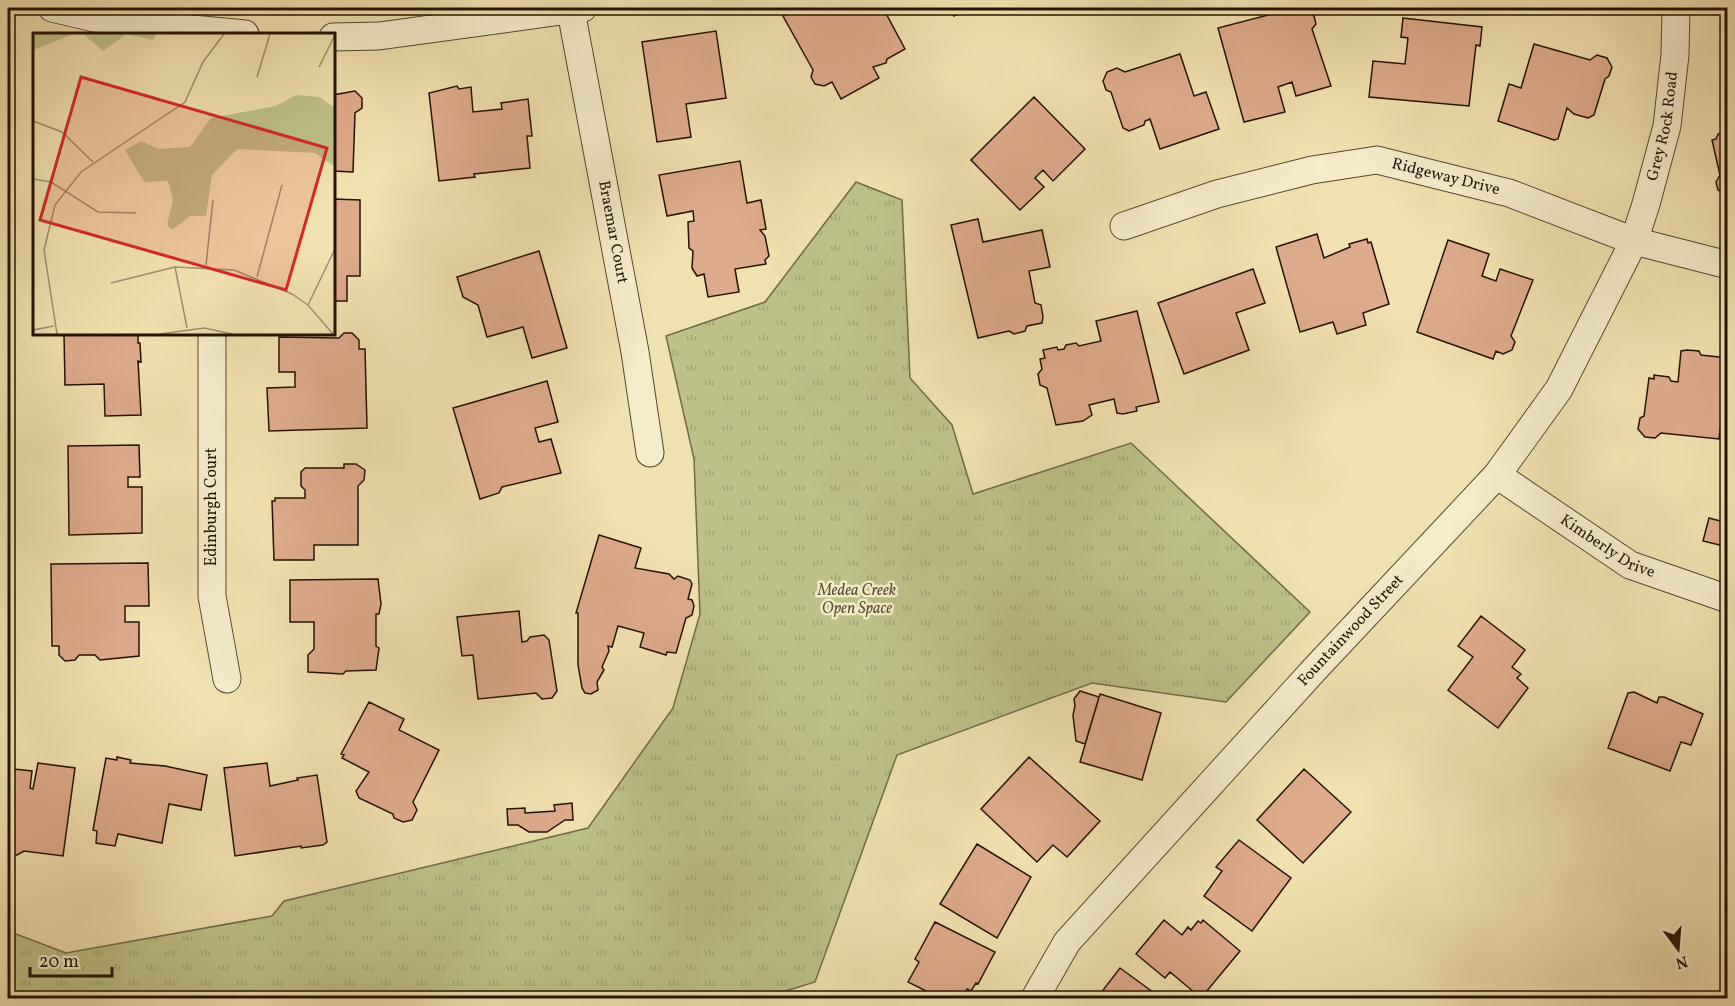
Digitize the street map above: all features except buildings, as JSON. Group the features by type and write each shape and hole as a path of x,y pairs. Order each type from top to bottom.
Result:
{"street":[{"path":"52,8 107,21 213,33"},
{"name":"Grey Rock Road","path":"1634,241 1666,126 1675,55 1676,8"},
{"path":"334,37 379,36 577,9"},
{"name":"Braemar Court","path":"577,9 650,453"},
{"name":"Ridgeway Drive","path":"1124,226 1217,194 1301,172 1377,160 1509,194 1634,241 1728,265"},
{"name":"Fountainwood Street","path":"1035,999 1067,942 1314,670 1497,475 1559,389 1634,241"},
{"name":"Edinburgh Court","path":"212,334 212,596 227,679"},
{"name":"Kimberly Drive","path":"1497,475 1630,565 1728,599"}],"green space":[{"name":"Medea Creek Open Space","path":"856,182 902,200 910,378 952,425 973,494 1131,443 1310,612 1226,702 1092,683 897,755 815,982 763,998 8,998 8,931 66,953 272,916 284,901 588,828 673,708 700,614 694,459 666,336 765,302"}]}
